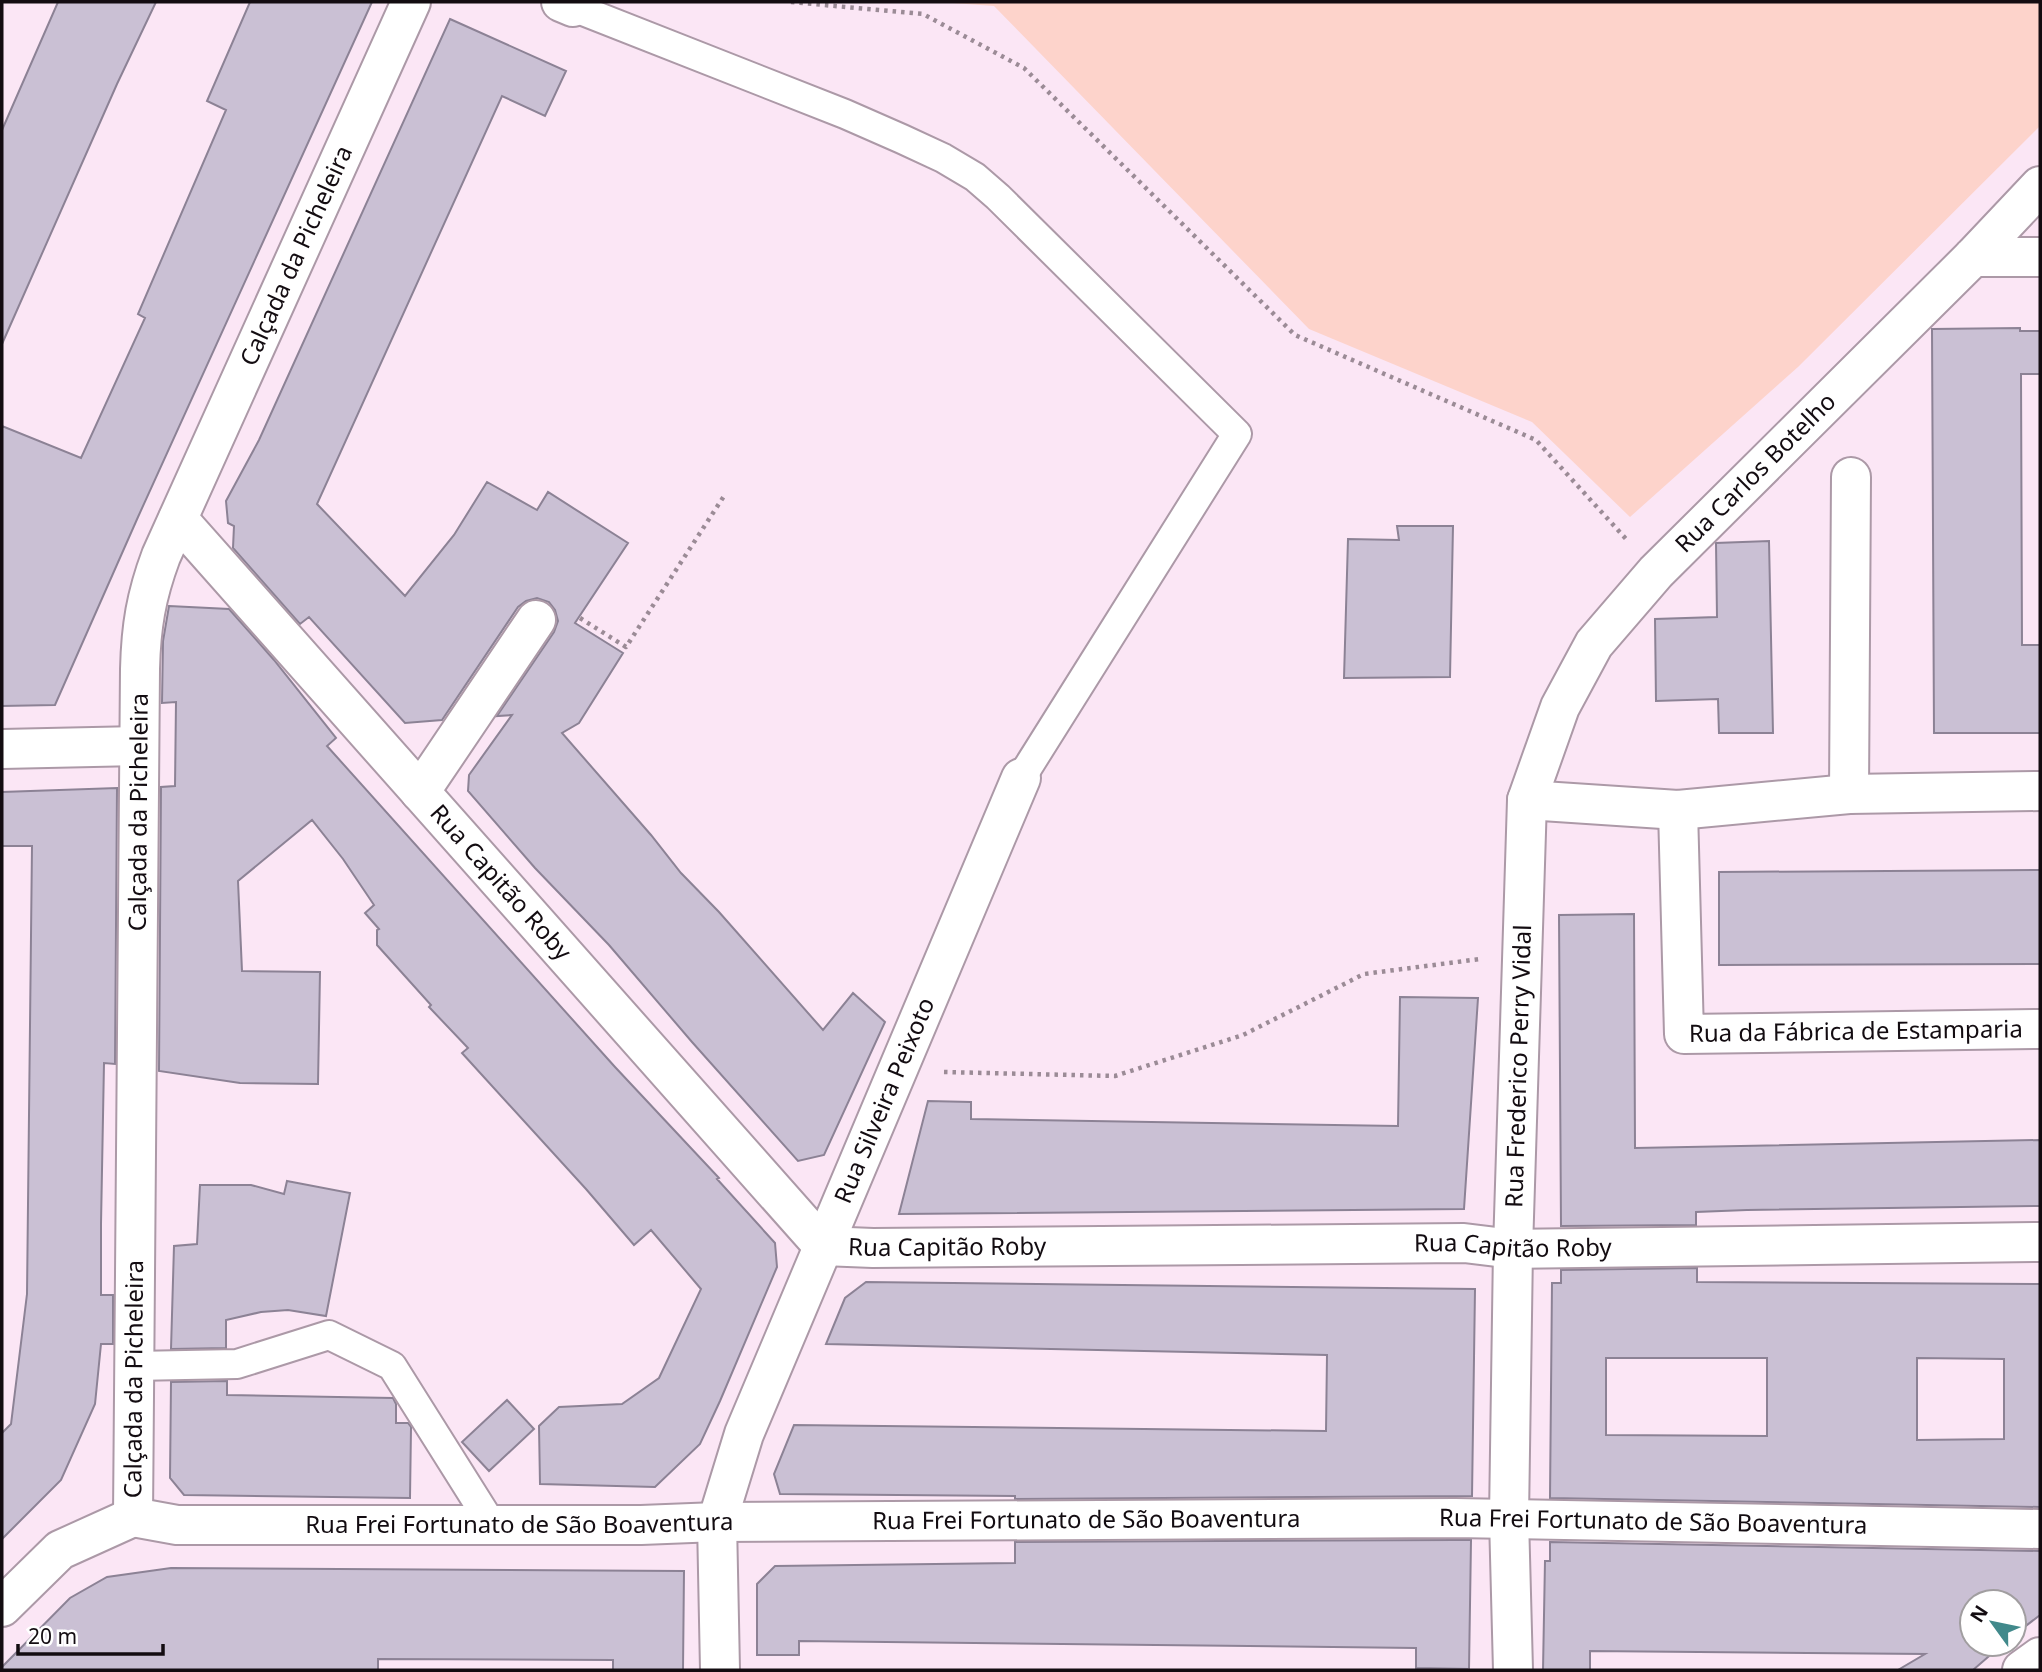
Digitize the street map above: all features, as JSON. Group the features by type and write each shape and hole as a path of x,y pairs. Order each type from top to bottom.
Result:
{"street":[{"name":"Calçada da Picheleira","path":"2,1607 60,1550 133,1517 142,620 153,577 178,519 411,2"},
{"name":"Rua Carlos Botelho","path":"1527,800 1560,707 1594,645 1656,572 1973,257 2040,186"},
{"path":"1973,257 2040,257"},
{"path":"1849,794 1851,477"},
{"name":"Rua Capitão Roby","path":"178,519 823,1246 887,1248 1464,1243 1513,1249 2040,1242"},
{"path":"421,792 536,620"},
{"path":"2,749 139,746"},
{"name":"Rua Silveira Peixoto","path":"719,1670 717,1522 744,1434 1021,778"},
{"path":"1527,800 1678,810 1849,794 2040,791"},
{"name":"Rua Frederico Perry Vidal","path":"1513,1670 1509,1518 1513,1249 1527,800"},
{"name":"Rua da Fábrica de Estamparia","path":"1678,810 1684,1034 2040,1029"},
{"name":"Rua Frei Fortunato de São Boaventura","path":"133,1517 177,1525 641,1525 717,1522 1509,1518 2040,1529"},
{"path":"2022,1670 2040,1657"}],"lane":[{"path":"570,4 845,114 943,158 975,177 1237,434 1021,778"},
{"path":"134,1366 237,1364 329,1335 392,1366 492,1525"}],"path":[{"path":"791,2 923,14 1024,68 1295,335 1536,440 1656,572"},
{"path":"536,620 573,613 626,647 724,496"},
{"path":"898,1070 1115,1076 1243,1035 1364,974 1522,954"}],"shaded area":[{"path":"939,2 2040,2 2040,126 1798,367 1630,517 1532,422 1309,329 994,6"}],"building":[{"path":"58,2 156,2 2,344 2,130"},
{"path":"250,2 372,2 55,705 2,706 2,426 81,458 145,318 138,314 226,110 207,101"},
{"path":"450,19 566,71 545,116 502,96 317,504 405,596 454,535 487,482 537,510 548,492 628,543 575,623 623,653 579,723 562,733 681,873 823,1030 853,993 885,1022 824,1155 798,1161 609,945 535,868 468,791 469,775 512,715 497,716 554,632 558,621 549,602 537,598 518,607 442,720 405,723 309,617 300,624 233,548 234,526 228,523 226,501 259,440"},
{"path":"2020,328 2020,331 2040,331 2040,374 2021,374 2022,645 2040,645 2040,733 1934,733 1932,329"},
{"path":"1397,526 1453,526 1450,677 1344,678 1348,539 1399,540"},
{"path":"1769,541 1773,733 1719,733 1718,699 1656,701 1655,619 1717,617 1716,543"},
{"path":"169,606 229,609 336,738 327,746 775,1243 777,1267 700,1444 655,1487 540,1484 539,1426 559,1407 622,1404 659,1378 701,1289 651,1230 634,1245 462,1053 468,1048 377,945 379,929 365,913 374,905 312,820 238,881 242,971 320,972 318,1084 240,1083 159,1071 161,787 175,786 176,702 162,703 163,641"},
{"path":"117,788 115,1064 104,1063 101,1224 101,1295 113,1295 113,1344 101,1344 95,1404 61,1480 2,1539 2,1433 11,1424 27,1294 32,846 2,846 2,792"},
{"path":"2040,870 2040,964 1719,965 1719,872"},
{"path":"1634,914 1635,1148 2040,1140 2040,1206 1696,1212 1696,1225 1561,1226 1559,915"},
{"path":"1400,997 1478,998 1464,1209 899,1214 928,1101 971,1102 971,1119 1398,1126"},
{"path":"287,1181 350,1193 326,1316 288,1310 261,1312 226,1320 226,1348 171,1349 174,1246 197,1244 200,1185 251,1185 284,1194"},
{"path":"1697,1268 1697,1282 2040,1284 2040,1507 1550,1498 1552,1283 1561,1283 1561,1270","holes":["1606,1358 1767,1358 1767,1436 1606,1435","1917,1358 2004,1359 2004,1439 1917,1440"]},
{"path":"866,1282 1475,1289 1472,1496 1015,1499 1015,1496 780,1494 774,1474 794,1425 1326,1431 1327,1355 826,1344 845,1298"},
{"path":"227,1381 227,1395 393,1398 396,1404 396,1423 408,1423 411,1427 410,1498 184,1495 170,1478 171,1382"},
{"path":"507,1400 534,1429 489,1471 462,1442"},
{"path":"1471,1540 1469,1669 1416,1668 1416,1648 799,1641 799,1655 757,1655 757,1584 775,1566 1015,1563 1015,1542"},
{"path":"1550,1542 2040,1551 2040,1615 2028,1624 2028,1588 1958,1588 1958,1658 1987,1658 1973,1670 1898,1670 1925,1654 1590,1651 1590,1670 1543,1670 1545,1561 1550,1561"},
{"path":"171,1568 684,1571 683,1670 613,1670 613,1660 378,1659 378,1670 2,1670 70,1598 107,1577"}]}
